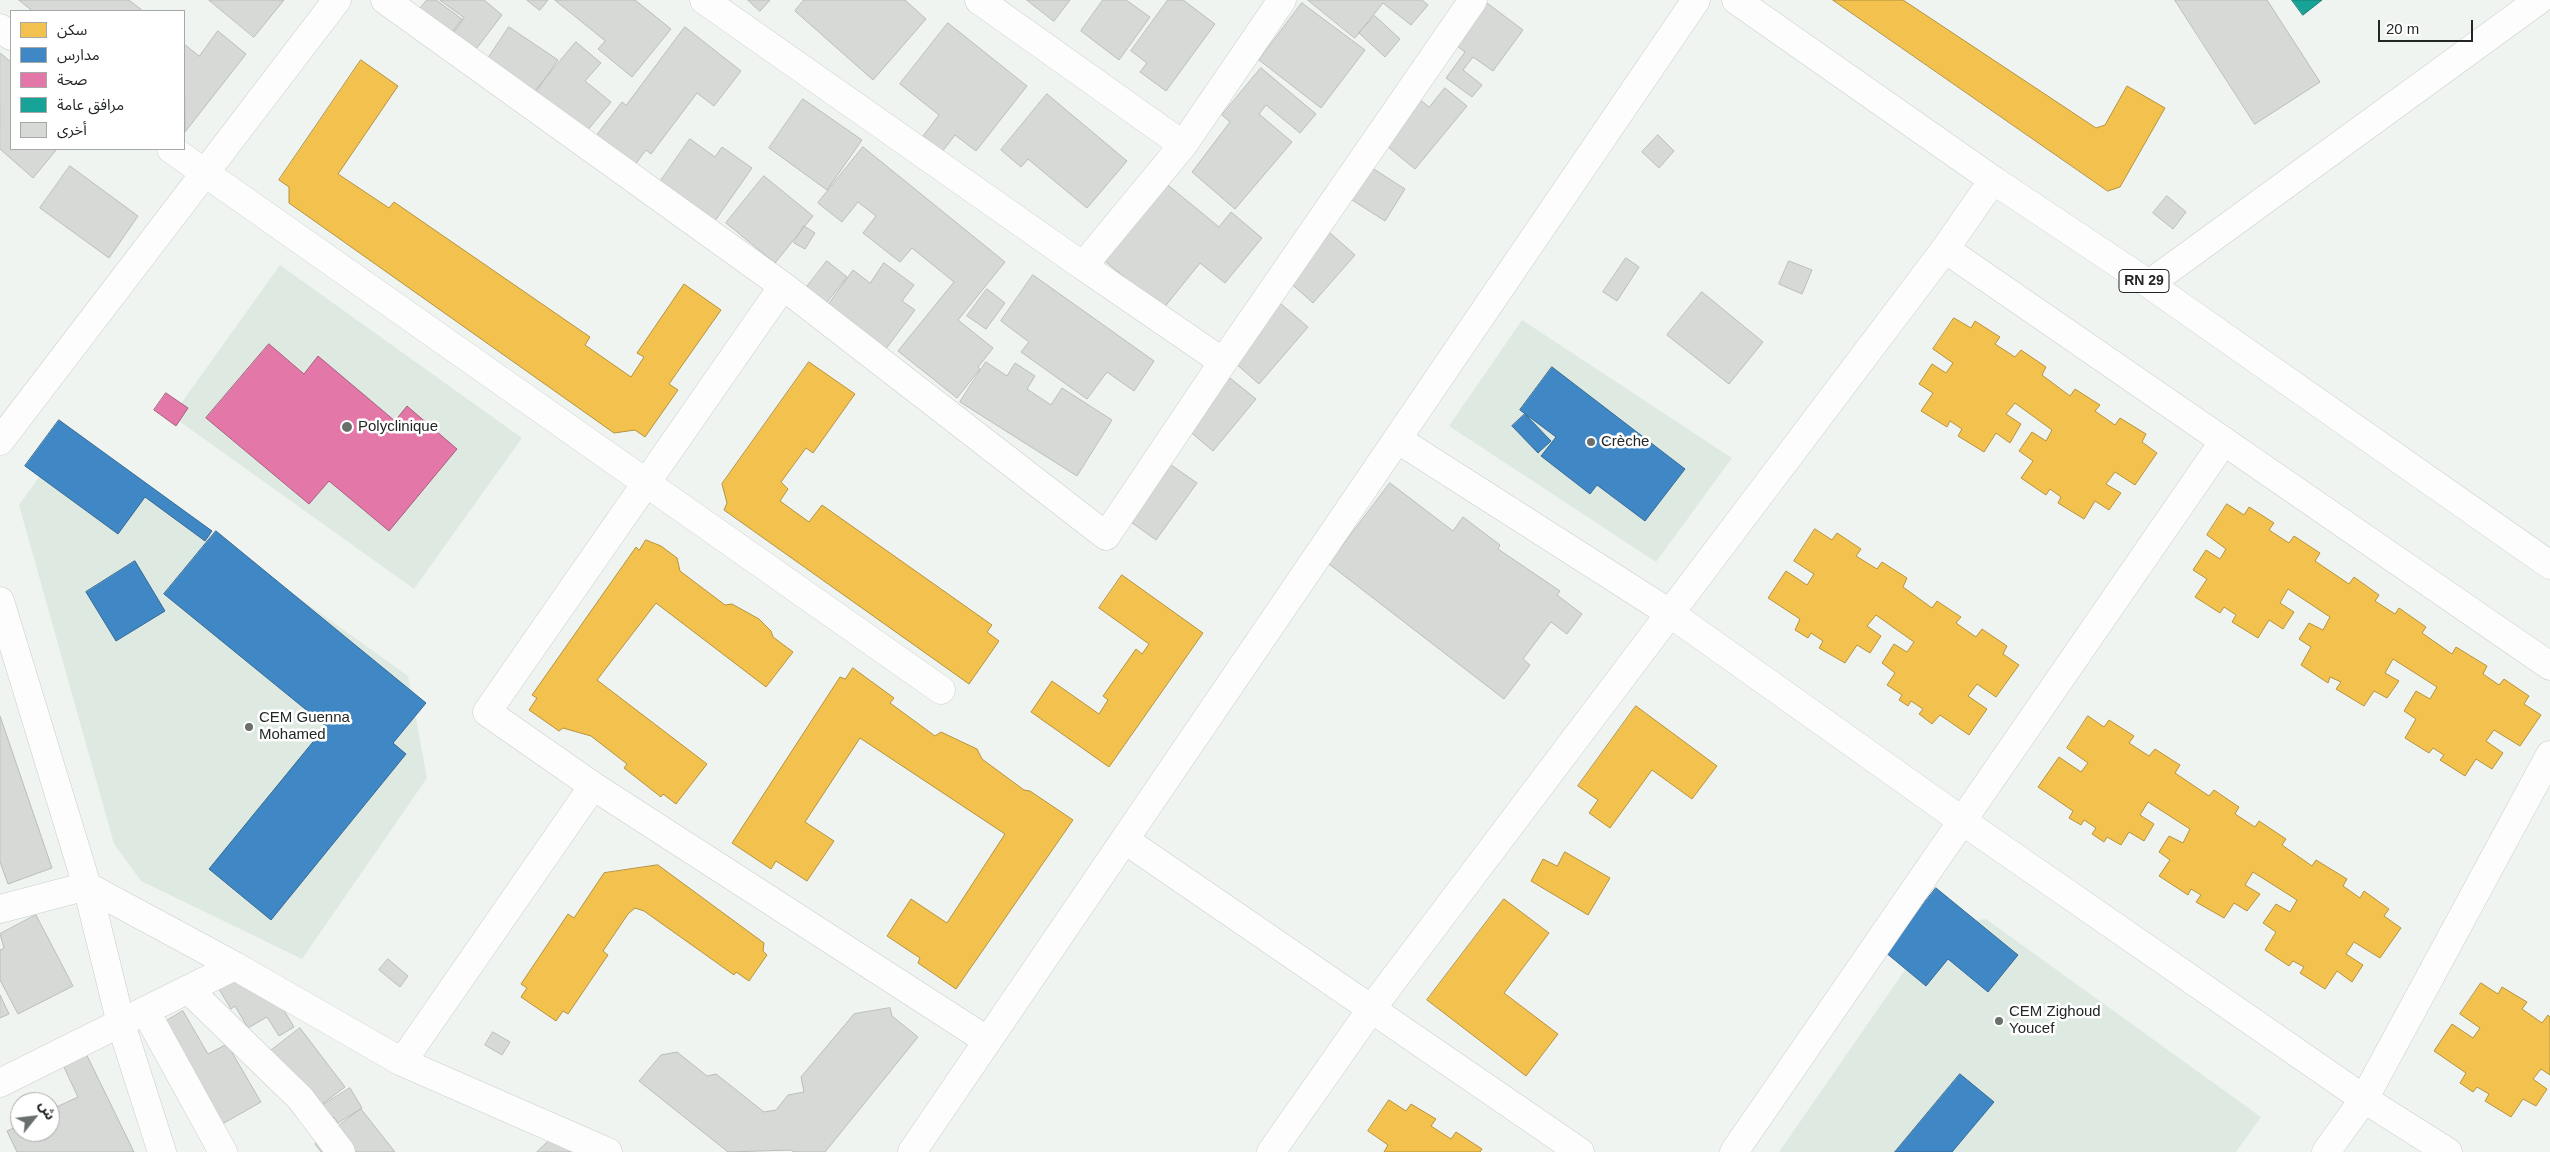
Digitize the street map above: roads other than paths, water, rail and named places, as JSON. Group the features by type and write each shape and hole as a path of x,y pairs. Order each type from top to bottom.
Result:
{"street":[{"path":"0,441 336,0"},
{"path":"385,0 783,286 1106,536 1223,362 1473,0"},
{"path":"704,0 1223,362"},
{"path":"979,0 1183,145"},
{"path":"1083,266 1183,145 1282,0"},
{"path":"912,1152 1696,0"},
{"name":"RN 29","path":"1736,0 1993,180 2149,284 2550,565"},
{"path":"2149,284 2539,0"},
{"path":"172,150 941,690"},
{"path":"1271,1152 1372,1008 1945,249 1993,180"},
{"path":"1945,249 2550,666"},
{"path":"783,286 487,712 593,786 988,1041"},
{"path":"1398,439 1671,614 1961,820 2364,1099 2448,1152"},
{"path":"1734,1152 2224,441"},
{"path":"0,601 87,886 121,1024 162,1152"},
{"path":"2326,1152 2364,1099 2550,755"},
{"path":"402,1062 593,786"},
{"path":"1124,840 1580,1152"},
{"path":"0,909 87,886 235,966 402,1062 608,1152"},
{"path":"0,1083 146,1012 235,966"},
{"path":"188,990 300,1098 341,1152"},
{"path":"146,1012 223,1152"}],"place":[{"name":"Polyclinique","path":"347,427"},
{"name":"Crèche","path":"1591,442"},
{"name":"CEM Guenna Mohamed","path":"249,727"},
{"name":"CEM Zighoud Youcef","path":"1999,1021"}]}
